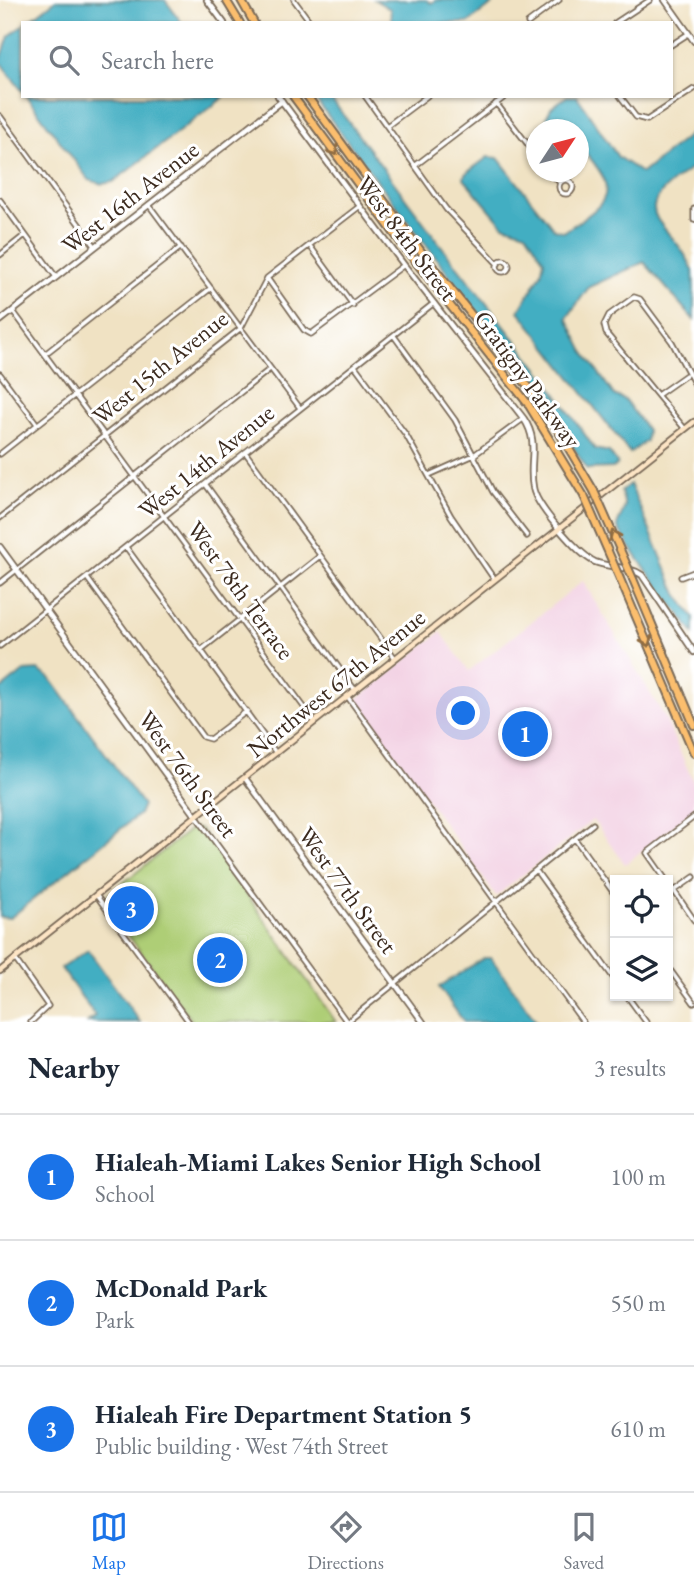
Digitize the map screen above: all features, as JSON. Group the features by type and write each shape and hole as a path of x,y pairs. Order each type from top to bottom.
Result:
{"highway":[{"path":"226,0 239,21"},
{"path":"241,0 253,21"},
{"name":"Gratigny Parkway","path":"294,98 399,241 528,404 584,496 694,753"},
{"name":"Gratigny Parkway","path":"308,98 423,254 543,405 594,491 694,725"}],"main road":[{"name":"Northwest 67th Avenue","path":"0,971 694,422"}],"street":[{"path":"207,0 223,21"},
{"path":"294,0 310,21"},
{"path":"531,21 559,0"},
{"path":"618,21 650,0"},
{"path":"665,0 694,41"},
{"path":"673,44 688,33"},
{"path":"622,98 636,117 647,120 694,89"},
{"name":"West 16th Avenue","path":"0,321 280,98"},
{"name":"West 84th Street","path":"280,98 404,265 531,429 535,447 532,487 536,497 560,528 594,562 642,575 694,652"},
{"path":"366,98 446,209 498,264"},
{"path":"387,126 424,98"},
{"path":"416,166 503,98"},
{"path":"496,103 526,141"},
{"path":"0,116 95,246"},
{"path":"0,200 56,277"},
{"path":"148,204 300,408"},
{"name":"West 15th Avenue","path":"0,518 241,328 267,278 360,206"},
{"path":"694,209 694,220"},
{"path":"0,255 25,235"},
{"path":"310,246 354,305"},
{"path":"45,354 181,247"},
{"path":"267,278 304,330 311,334 354,305 404,265"},
{"path":"0,454 211,288"},
{"path":"685,429 659,394 638,375 606,333 605,321 634,298 649,309 672,342 694,383"},
{"name":"West 14th Avenue","path":"0,646 434,303"},
{"name":"West 78th Terrace","path":"13,311 315,722"},
{"path":"394,336 455,420 493,492 527,537"},
{"path":"355,366 407,435 451,516 494,579"},
{"path":"0,583 271,369"},
{"path":"0,374 37,424"},
{"path":"659,394 687,374"},
{"path":"429,475 474,455 524,419"},
{"path":"245,452 396,658"},
{"path":"206,484 355,690"},
{"name":"West 76th Street","path":"0,547 347,1022"},
{"path":"126,547 276,753"},
{"path":"201,650 321,556"},
{"path":"681,577 694,572"},
{"path":"87,578 203,737 210,739 247,711"},
{"path":"347,696 583,1022"},
{"name":"West 77th Street","path":"245,778 423,1022"},
{"path":"663,875 647,853 694,817"},
{"path":"347,1022 537,872 593,824"},
{"path":"575,839 610,888"},
{"path":"537,872 610,973"},
{"path":"694,877 674,891 694,920"},
{"path":"96,895 189,1022"},
{"path":"15,959 48,1006 31,1022"},
{"path":"673,974 694,1003"},
{"path":"631,1001 646,1022"}],"shaded area":[{"path":"583,581 664,716 694,783 694,810 625,864 593,820 496,896 356,700 441,632 469,671"}],"green space":[{"path":"193,827 201,829 336,1022 193,1022 102,900"}],"water":[{"path":"56,0 165,0 181,21 29,21"},
{"path":"375,0 426,0 431,3 436,0 498,0 471,21 392,21 390,9"},
{"path":"21,27 21,89 0,62 9,36"},
{"path":"28,98 223,98 113,182 102,184 89,180"},
{"path":"315,98 330,98 446,252 544,376 595,449 609,452 618,464 613,468 587,469 531,383"},
{"path":"564,98 578,98 618,157 642,173 694,131 694,167 658,196 654,207 656,217 684,253 693,270 694,320 644,262 589,287 567,318 583,350 614,395 625,400 647,430 646,441 630,453 519,311 541,274 544,260 526,232 503,225 464,179 465,174 488,157 498,158 554,229 564,232 592,212 604,198 606,190 604,180 589,157 589,119 546,118 551,108"},
{"path":"630,484 677,594 694,617 694,634 644,568 617,526 625,506 621,491"},
{"path":"38,670 50,678 143,805 139,814 10,918 0,917 0,690 24,671"},
{"path":"88,950 140,1022 88,1022 95,1016 61,968"},
{"path":"484,958 491,958 537,1022 464,1022 439,987"}],"place":[{"name":"Hialeah-Miami Lakes Senior High School","path":"525,734"},
{"name":"Hialeah Fire Department Station 5","path":"131,909"},
{"name":"McDonald Park","path":"220,960"}]}
